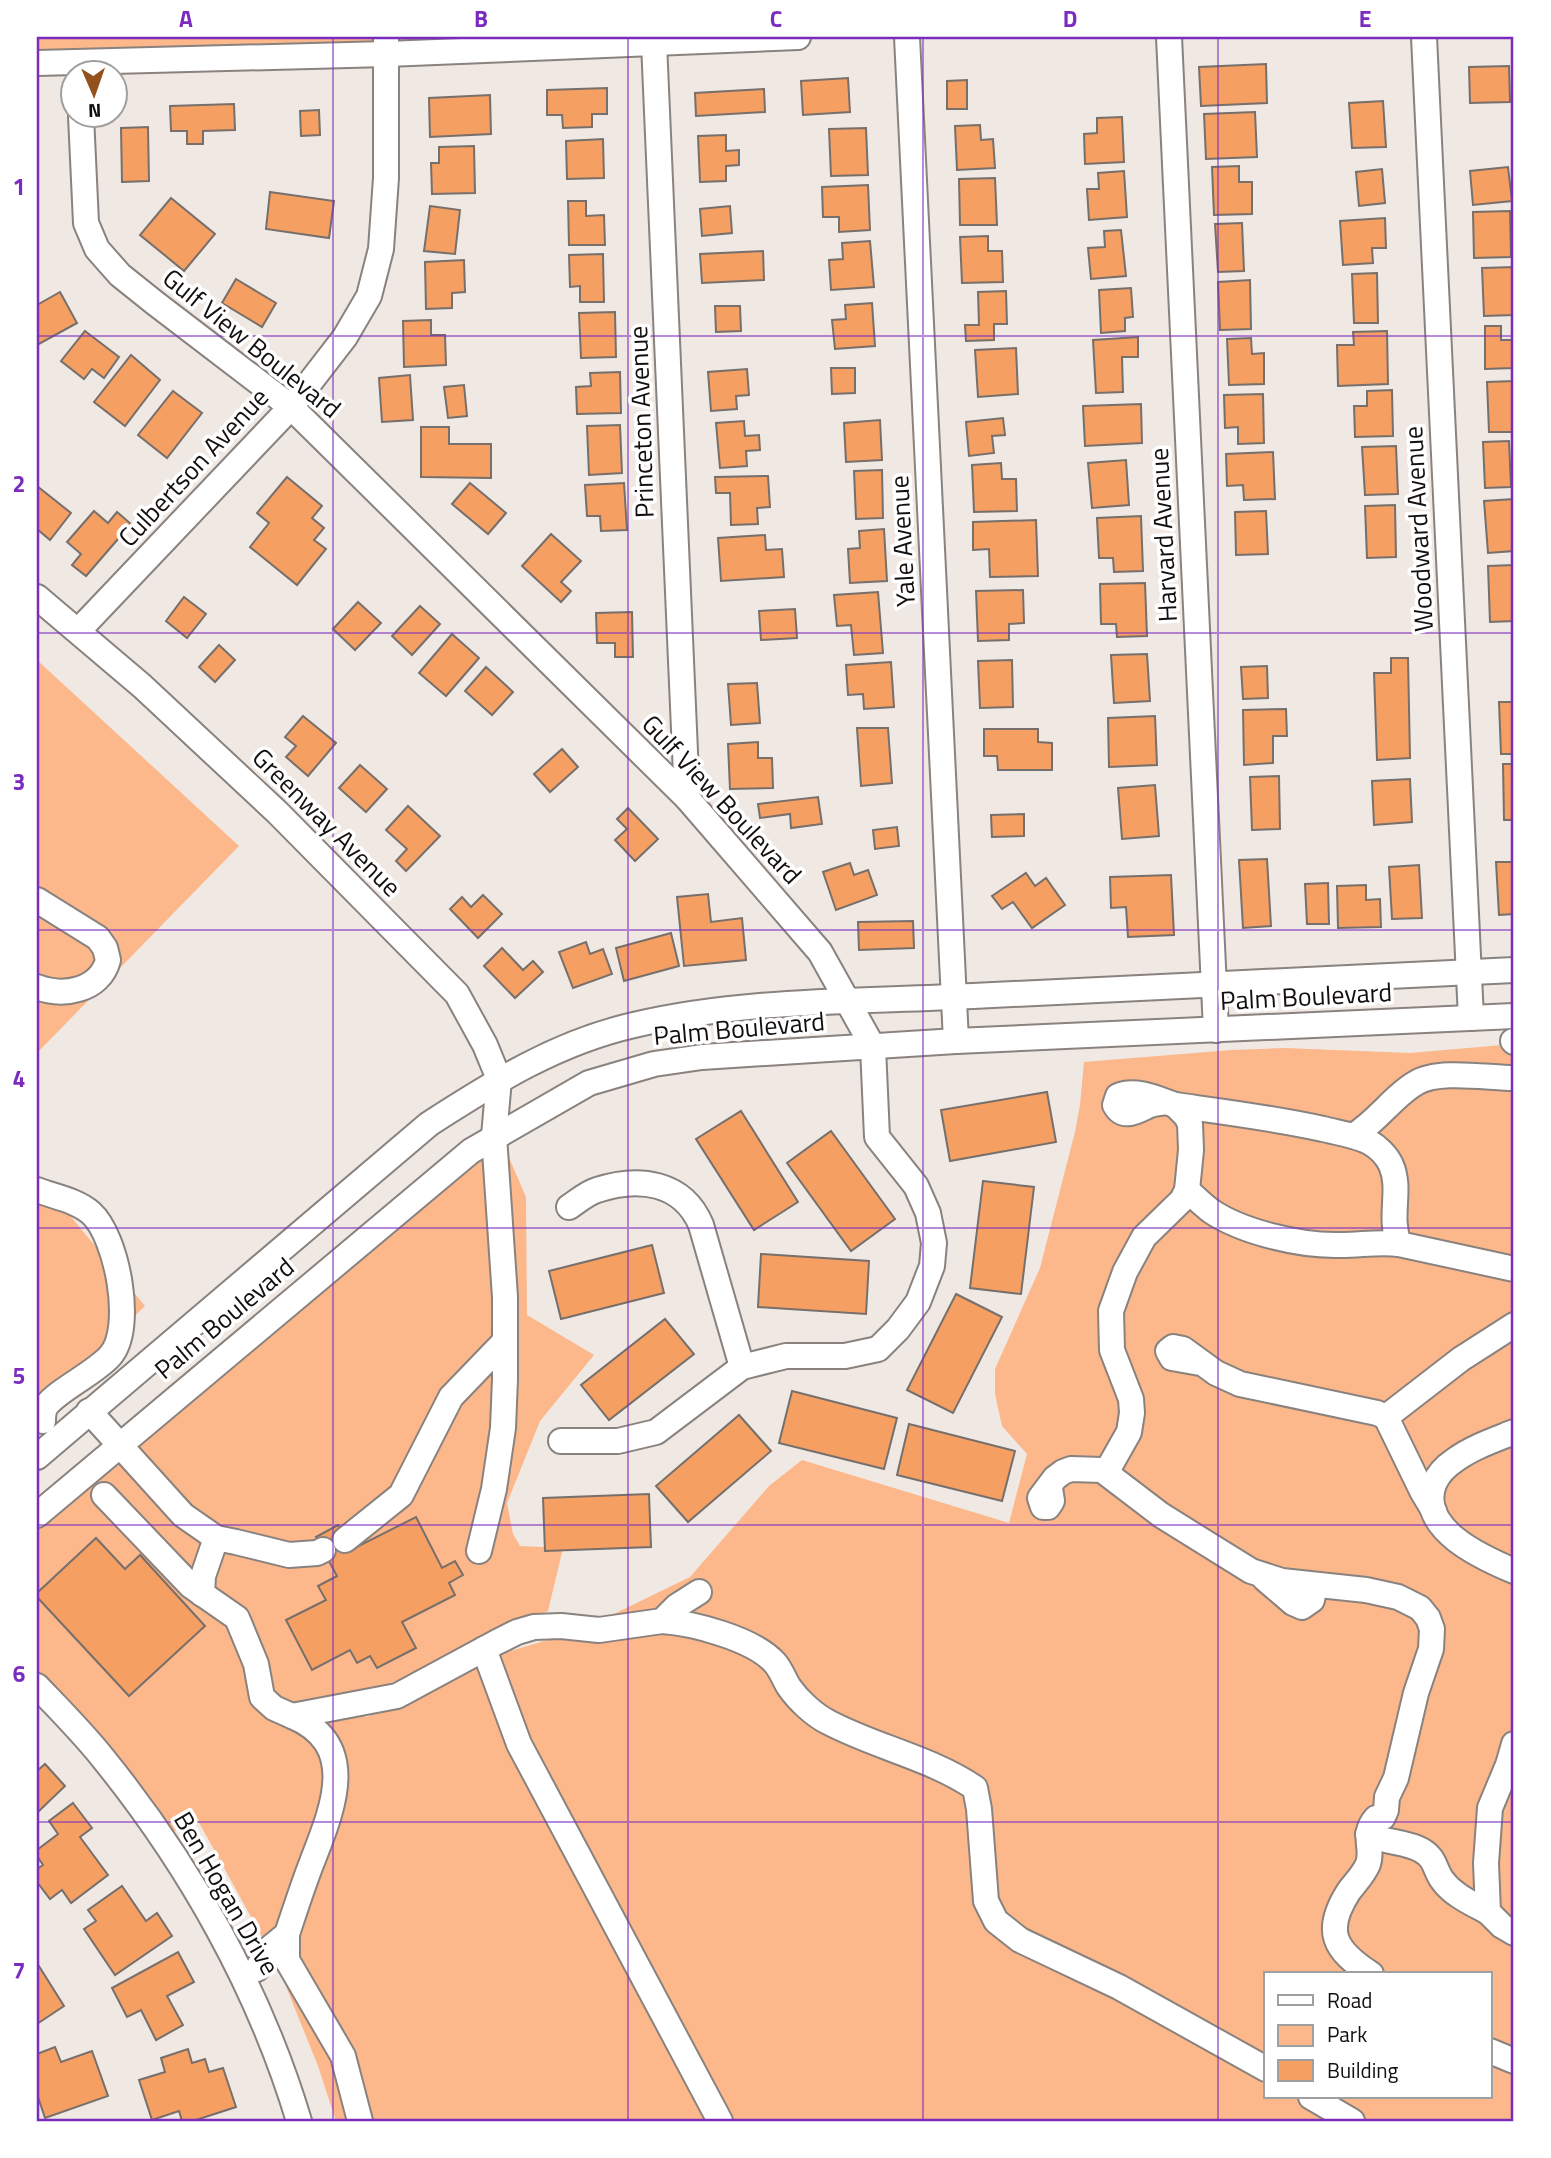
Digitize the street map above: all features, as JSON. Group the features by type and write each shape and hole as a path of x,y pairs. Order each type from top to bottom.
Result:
{"street":[{"path":"130,64 386,45 654,43 798,37"},
{"name":"Yale Avenue","path":"907,37 956,1041"},
{"name":"Harvard Avenue","path":"1169,37 1216,1030"},
{"name":"Woodward Avenue","path":"1424,37 1471,1018"},
{"name":"Princeton Avenue","path":"654,43 687,798"},
{"name":"Culbertson Avenue","path":"79,631 291,407 345,337 369,296 381,249 386,178 386,45"},
{"path":"37,63 60,66"},
{"name":"Gulf View Boulevard","path":"81,130 86,223 97,249 120,275 291,407 687,798 820,952 873,1047 877,1137 916,1186 930,1223 934,1243 932,1266 918,1302 898,1329 878,1349 845,1356 786,1356 742,1367 656,1432 618,1441 561,1441"},
{"name":"Greenway Avenue","path":"37,597 142,686 277,812 457,994 485,1045 499,1079 494,1136 505,1297 505,1341 503,1428 494,1489 479,1551"},
{"path":"37,900 98,938 105,948 108,960 103,971 88,985 59,992 37,987"},
{"name":"Palm Boulevard","path":"37,1457 429,1125 499,1079 567,1046 632,1025 691,1014 846,1000 1514,970"},
{"name":"Palm Boulevard","path":"37,1515 471,1151 589,1083 654,1064 702,1057 956,1041 1514,1016"},
{"path":"1353,1136 1374,1122 1407,1089 1426,1078 1514,1078"},
{"path":"1107,1471 1129,1432 1132,1413 1131,1399 1112,1350 1111,1311 1125,1272 1144,1237 1182,1200 1187,1190 1191,1150 1190,1124 1186,1116 1171,1103 1289,1122 1353,1136 1377,1147 1390,1163 1395,1175 1394,1225 1399,1244"},
{"path":"569,1207 595,1190 628,1183 653,1185 680,1195 695,1210 701,1225 742,1367"},
{"path":"37,1190 75,1203 99,1222 116,1267 122,1307 120,1337 110,1356 48,1404 43,1413 44,1423"},
{"path":"1187,1190 1219,1215 1253,1230 1281,1238 1325,1245 1375,1242 1399,1244 1514,1269"},
{"path":"1387,1417 1443,1372 1514,1325"},
{"path":"89,1411 183,1515 216,1538 289,1555 317,1553 334,1545 401,1495 451,1396 505,1341"},
{"path":"1200,1363 1240,1384 1387,1417 1422,1491 1447,1531 1476,1553 1514,1571"},
{"path":"1434,1511 1434,1486 1448,1465 1482,1445 1514,1432"},
{"path":"1050,1488 1059,1474 1070,1469 1093,1468 1107,1471 1161,1516 1235,1563 1259,1574 1307,1585 1366,1590 1407,1600 1424,1613 1432,1629 1431,1650 1407,1725 1396,1778 1387,1797 1383,1817 1376,1818 1368,1834 1368,1863 1335,1914 1336,1937 1346,1956 1368,1972"},
{"path":"104,1495 191,1586 236,1618 256,1664 262,1697 274,1708 311,1725 325,1741 335,1767 336,1789 326,1827 287,1934 287,1960 343,2056 360,2121"},
{"path":"202,1594 203,1576 216,1538"},
{"path":"662,1621 677,1606 699,1592"},
{"path":"292,1716 397,1696 517,1632 541,1626 599,1630 662,1621 713,1631 759,1650 777,1665 795,1695 827,1722 975,1788 986,1902 1003,1928 1020,1940 1127,1991 1264,2068"},
{"path":"484,1649 511,1726 720,2121"},
{"path":"454,1666 474,1676 501,1697"},
{"name":"Ben Hogan Drive","path":"37,1686 101,1755 155,1825 208,1909 254,2002 299,2121"},
{"path":"1488,1912 1486,1863 1490,1808 1514,1744"},
{"path":"1368,1834 1377,1839 1422,1850 1435,1862 1443,1882 1514,1933"},
{"path":"257,1969 270,1948 287,1934"},
{"path":"1492,2052 1514,2061"},
{"path":"1313,2098 1353,2121"}],"green space":[{"path":"37,37 717,37 37,56"},
{"path":"37,660 239,846 37,1053"},
{"path":"1514,1044 1514,2121 336,2121 318,2066 277,1964 196,1817 172,1833 108,1747 37,1671 37,1530 413,1212 496,1148 507,1153 526,1197 527,1315 594,1355 540,1421 507,1503 513,1534 520,1546 563,1548 548,1611 487,1635 438,1665 385,1685 340,1697 334,1705 367,1717 487,1658 581,1630 690,1577 769,1486 802,1460 1009,1523 1027,1454 1002,1426 995,1394 995,1369 1040,1268 1075,1132 1084,1062 1285,1048 1410,1053"},
{"path":"37,1176 145,1306 37,1410"}],"building":[{"path":"1266,64 1267,103 1201,106 1199,67"},
{"path":"1509,66 1510,102 1470,103 1469,67"},
{"path":"848,78 850,112 803,115 801,81"},
{"path":"967,80 967,109 947,109 947,81"},
{"path":"607,88 607,114 592,114 592,127 563,128 562,115 547,115 547,90"},
{"path":"764,89 765,112 696,116 695,93"},
{"path":"490,95 491,134 430,137 429,98"},
{"path":"1383,101 1386,147 1352,148 1349,103"},
{"path":"234,104 235,130 203,131 203,144 187,144 187,131 171,131 170,106"},
{"path":"319,110 320,135 301,136 300,111"},
{"path":"1255,112 1257,157 1206,159 1204,114"},
{"path":"1122,117 1124,162 1085,164 1084,134 1097,133 1097,118"},
{"path":"980,125 981,140 993,139 995,168 957,170 955,126"},
{"path":"148,127 149,181 122,182 121,130 130,130 130,128"},
{"path":"866,128 868,175 831,176 829,129"},
{"path":"726,135 726,151 739,150 739,165 726,166 726,181 700,182 698,136"},
{"path":"603,139 604,178 567,179 566,141"},
{"path":"474,146 475,193 432,194 431,163 439,163 439,147"},
{"path":"1239,166 1239,182 1252,182 1252,214 1214,215 1212,167"},
{"path":"1508,167 1512,201 1473,205 1470,171"},
{"path":"1382,169 1385,203 1359,206 1356,172"},
{"path":"1124,171 1127,217 1089,220 1087,189 1099,189 1098,173"},
{"path":"995,178 997,225 960,225 959,179"},
{"path":"868,185 870,230 839,232 839,217 823,217 822,187"},
{"path":"270,192 334,201 329,238 266,229"},
{"path":"171,198 215,234 184,271 140,235"},
{"path":"568,201 586,201 586,216 604,215 605,245 569,245"},
{"path":"430,206 460,210 455,254 424,251"},
{"path":"730,206 732,233 702,236 700,209"},
{"path":"1510,211 1511,257 1474,258 1473,212"},
{"path":"1385,218 1386,248 1372,248 1373,263 1343,265 1340,221"},
{"path":"1242,223 1244,271 1218,272 1215,224"},
{"path":"1121,230 1126,276 1091,279 1088,248 1105,247 1104,231"},
{"path":"988,236 988,251 1002,251 1003,282 962,283 960,237"},
{"path":"870,241 874,287 831,290 829,260 843,259 842,243"},
{"path":"763,251 764,280 702,283 700,254"},
{"path":"603,254 604,302 580,302 580,286 570,287 569,255"},
{"path":"464,260 465,292 452,293 452,308 426,309 425,262"},
{"path":"1514,267 1514,315 1484,316 1482,268"},
{"path":"1377,273 1378,323 1354,323 1352,274"},
{"path":"236,279 276,303 262,327 222,303"},
{"path":"1250,280 1251,329 1220,330 1218,282"},
{"path":"1131,288 1133,317 1125,318 1125,331 1101,333 1099,290"},
{"path":"1006,291 1007,324 994,324 994,340 966,341 965,325 979,325 978,292"},
{"path":"60,292 77,323 37,345 37,305"},
{"path":"872,303 875,346 835,349 832,320 846,319 845,305"},
{"path":"715,306 740,306 741,331 716,332"},
{"path":"615,312 616,357 581,358 579,313"},
{"path":"431,320 431,335 445,335 446,365 404,367 403,321"},
{"path":"1485,326 1501,326 1501,340 1514,340 1514,368 1485,369"},
{"path":"85,331 119,357 104,378 92,369 84,379 61,361"},
{"path":"1387,331 1388,384 1338,386 1337,345 1354,345 1353,332"},
{"path":"1138,337 1138,357 1122,357 1123,392 1096,393 1093,340"},
{"path":"1251,338 1252,354 1264,353 1264,384 1229,385 1227,339"},
{"path":"1016,348 1018,394 978,397 975,350"},
{"path":"131,355 160,380 125,426 94,402"},
{"path":"831,368 855,368 855,393 832,394"},
{"path":"747,369 749,395 736,396 737,409 711,411 708,372"},
{"path":"620,372 621,413 577,414 576,387 591,386 590,373"},
{"path":"410,375 413,420 382,422 379,378"},
{"path":"1514,381 1514,432 1489,432 1487,382"},
{"path":"464,385 467,416 448,418 444,387"},
{"path":"1392,390 1393,436 1355,437 1354,406 1367,406 1367,391"},
{"path":"173,391 202,413 167,458 138,435"},
{"path":"1263,394 1264,443 1238,444 1238,427 1225,428 1224,395"},
{"path":"1141,404 1142,443 1085,446 1083,406"},
{"path":"1003,418 1005,435 992,436 994,453 969,456 966,422"},
{"path":"880,420 882,460 846,462 844,423"},
{"path":"744,421 745,436 759,435 760,450 746,451 747,466 720,468 716,423"},
{"path":"620,425 622,473 589,475 587,426"},
{"path":"421,427 449,427 449,444 491,444 491,478 421,477"},
{"path":"1509,441 1511,487 1485,488 1483,442"},
{"path":"1396,446 1398,494 1365,495 1362,447"},
{"path":"1273,452 1275,499 1244,500 1243,485 1227,486 1226,454"},
{"path":"1126,460 1129,505 1092,508 1088,463"},
{"path":"1001,463 1002,479 1016,479 1017,511 974,512 972,465"},
{"path":"882,470 883,518 856,519 854,471"},
{"path":"768,476 770,507 757,508 758,524 731,525 730,493 716,493 715,477"},
{"path":"287,477 322,506 312,518 324,528 314,540 326,549 297,585 250,547 269,523 257,513"},
{"path":"470,483 506,513 488,534 452,504"},
{"path":"624,483 627,530 601,531 600,516 587,516 585,485"},
{"path":"37,486 71,513 50,540 37,529"},
{"path":"1514,499 1514,551 1488,553 1484,501"},
{"path":"1395,505 1396,557 1367,558 1365,506"},
{"path":"94,511 108,523 117,512 131,524 86,576 72,565 81,554 67,542"},
{"path":"1266,511 1268,554 1236,555 1235,512"},
{"path":"1141,516 1143,571 1114,572 1113,558 1099,558 1097,518"},
{"path":"1036,520 1038,576 990,577 989,549 973,550 973,522"},
{"path":"884,529 887,581 850,583 848,549 860,548 859,531"},
{"path":"551,534 581,561 561,582 571,591 561,602 522,566"},
{"path":"765,535 766,550 782,549 784,577 721,581 718,538"},
{"path":"1514,565 1514,621 1490,622 1488,566"},
{"path":"1145,583 1147,636 1117,637 1116,624 1101,624 1100,584"},
{"path":"1023,590 1024,623 1009,624 1009,640 978,641 976,591"},
{"path":"878,592 883,653 854,655 851,625 837,626 834,595"},
{"path":"184,597 206,614 187,638 166,621"},
{"path":"358,602 381,623 355,650 333,629"},
{"path":"420,606 440,624 412,655 392,636"},
{"path":"795,609 797,638 761,640 759,611"},
{"path":"632,612 633,657 615,657 615,643 597,643 596,613"},
{"path":"452,634 479,658 446,696 419,673"},
{"path":"219,645 235,660 215,682 199,667"},
{"path":"1147,654 1150,701 1114,703 1111,655"},
{"path":"1391,658 1408,658 1410,758 1377,760 1374,673 1391,673"},
{"path":"1012,660 1013,707 980,708 978,661"},
{"path":"891,662 894,707 864,709 863,694 848,695 846,665"},
{"path":"1267,666 1268,698 1243,699 1241,667"},
{"path":"486,667 513,692 492,715 465,691"},
{"path":"757,683 760,723 731,725 728,684"},
{"path":"1499,702 1514,702 1514,754 1501,754"},
{"path":"1286,709 1287,736 1273,736 1273,763 1244,765 1243,710"},
{"path":"303,716 336,743 308,776 286,757 296,746 285,737"},
{"path":"1155,716 1157,765 1109,767 1108,718"},
{"path":"857,728 888,728 892,783 861,786"},
{"path":"984,729 1038,729 1038,742 1052,743 1052,770 998,770 997,756 984,756"},
{"path":"758,742 758,758 772,758 773,788 730,789 728,744"},
{"path":"562,749 578,767 550,792 534,774"},
{"path":"1503,764 1514,764 1514,820 1504,820"},
{"path":"360,765 387,789 366,812 339,788"},
{"path":"1279,776 1280,829 1252,830 1250,777"},
{"path":"1410,779 1412,822 1374,825 1372,781"},
{"path":"1155,785 1159,836 1122,839 1118,788"},
{"path":"818,797 822,824 791,828 790,814 760,818 758,804"},
{"path":"408,806 440,836 406,871 396,861 407,849 386,830"},
{"path":"628,808 658,839 635,861 615,840 627,829 617,819"},
{"path":"1024,814 1024,836 992,837 991,815"},
{"path":"897,827 899,846 875,849 873,830"},
{"path":"1267,859 1271,926 1243,928 1239,860"},
{"path":"1496,862 1514,862 1514,914 1499,915"},
{"path":"850,863 854,875 868,870 877,895 836,910 823,872"},
{"path":"1419,865 1422,918 1392,919 1389,867"},
{"path":"1026,873 1035,886 1046,878 1065,905 1032,928 1013,902 1002,909 992,896"},
{"path":"1171,875 1174,935 1128,937 1126,907 1111,908 1110,877"},
{"path":"1328,883 1329,924 1307,924 1305,884"},
{"path":"1366,885 1366,900 1380,899 1381,927 1338,928 1337,886"},
{"path":"708,894 711,922 742,918 746,960 684,966 677,897"},
{"path":"483,895 502,914 478,938 450,909 462,897 471,907"},
{"path":"913,921 914,948 859,950 858,922"},
{"path":"671,933 679,966 624,981 616,948"},
{"path":"586,942 590,954 603,949 612,974 573,988 559,952"},
{"path":"502,948 523,970 533,961 543,972 515,998 484,966"},
{"path":"1047,1092 1056,1142 950,1161 941,1110"},
{"path":"741,1111 798,1202 754,1230 696,1139"},
{"path":"831,1131 895,1219 851,1251 787,1163"},
{"path":"983,1181 1034,1187 1021,1294 970,1288"},
{"path":"652,1245 664,1293 561,1319 549,1271"},
{"path":"761,1254 869,1261 866,1314 758,1307"},
{"path":"956,1294 1002,1317 953,1413 907,1390"},
{"path":"665,1319 694,1354 609,1420 581,1385"},
{"path":"792,1391 897,1418 884,1469 779,1443"},
{"path":"739,1415 771,1451 688,1522 656,1486"},
{"path":"909,1424 1015,1451 1002,1501 897,1475"},
{"path":"649,1494 651,1547 545,1551 543,1498"},
{"path":"416,1517 442,1568 455,1561 463,1575 449,1583 455,1595 402,1622 416,1648 377,1668 370,1656 357,1663 350,1650 312,1670 286,1620 326,1600 318,1586 337,1576 316,1537 338,1525 351,1550"},
{"path":"96,1538 125,1569 140,1555 205,1626 129,1696 37,1597 37,1593"},
{"path":"45,1764 65,1786 37,1813 37,1771"},
{"path":"73,1803 92,1828 80,1837 108,1875 71,1903 62,1890 50,1899 37,1882 37,1869 43,1865 37,1856 37,1850 58,1834 49,1821"},
{"path":"122,1886 146,1921 157,1913 172,1936 115,1975 84,1929 96,1921 88,1910"},
{"path":"178,1952 194,1982 167,1996 183,2025 156,2040 141,2010 127,2017 112,1988"},
{"path":"37,1963 64,2006 37,2024"},
{"path":"55,2047 61,2062 92,2051 108,2096 45,2118 37,2094 37,2054"},
{"path":"188,2049 192,2063 205,2059 209,2072 223,2068 236,2107 193,2121 182,2121 179,2111 152,2120 139,2080 165,2072 161,2058"}]}
